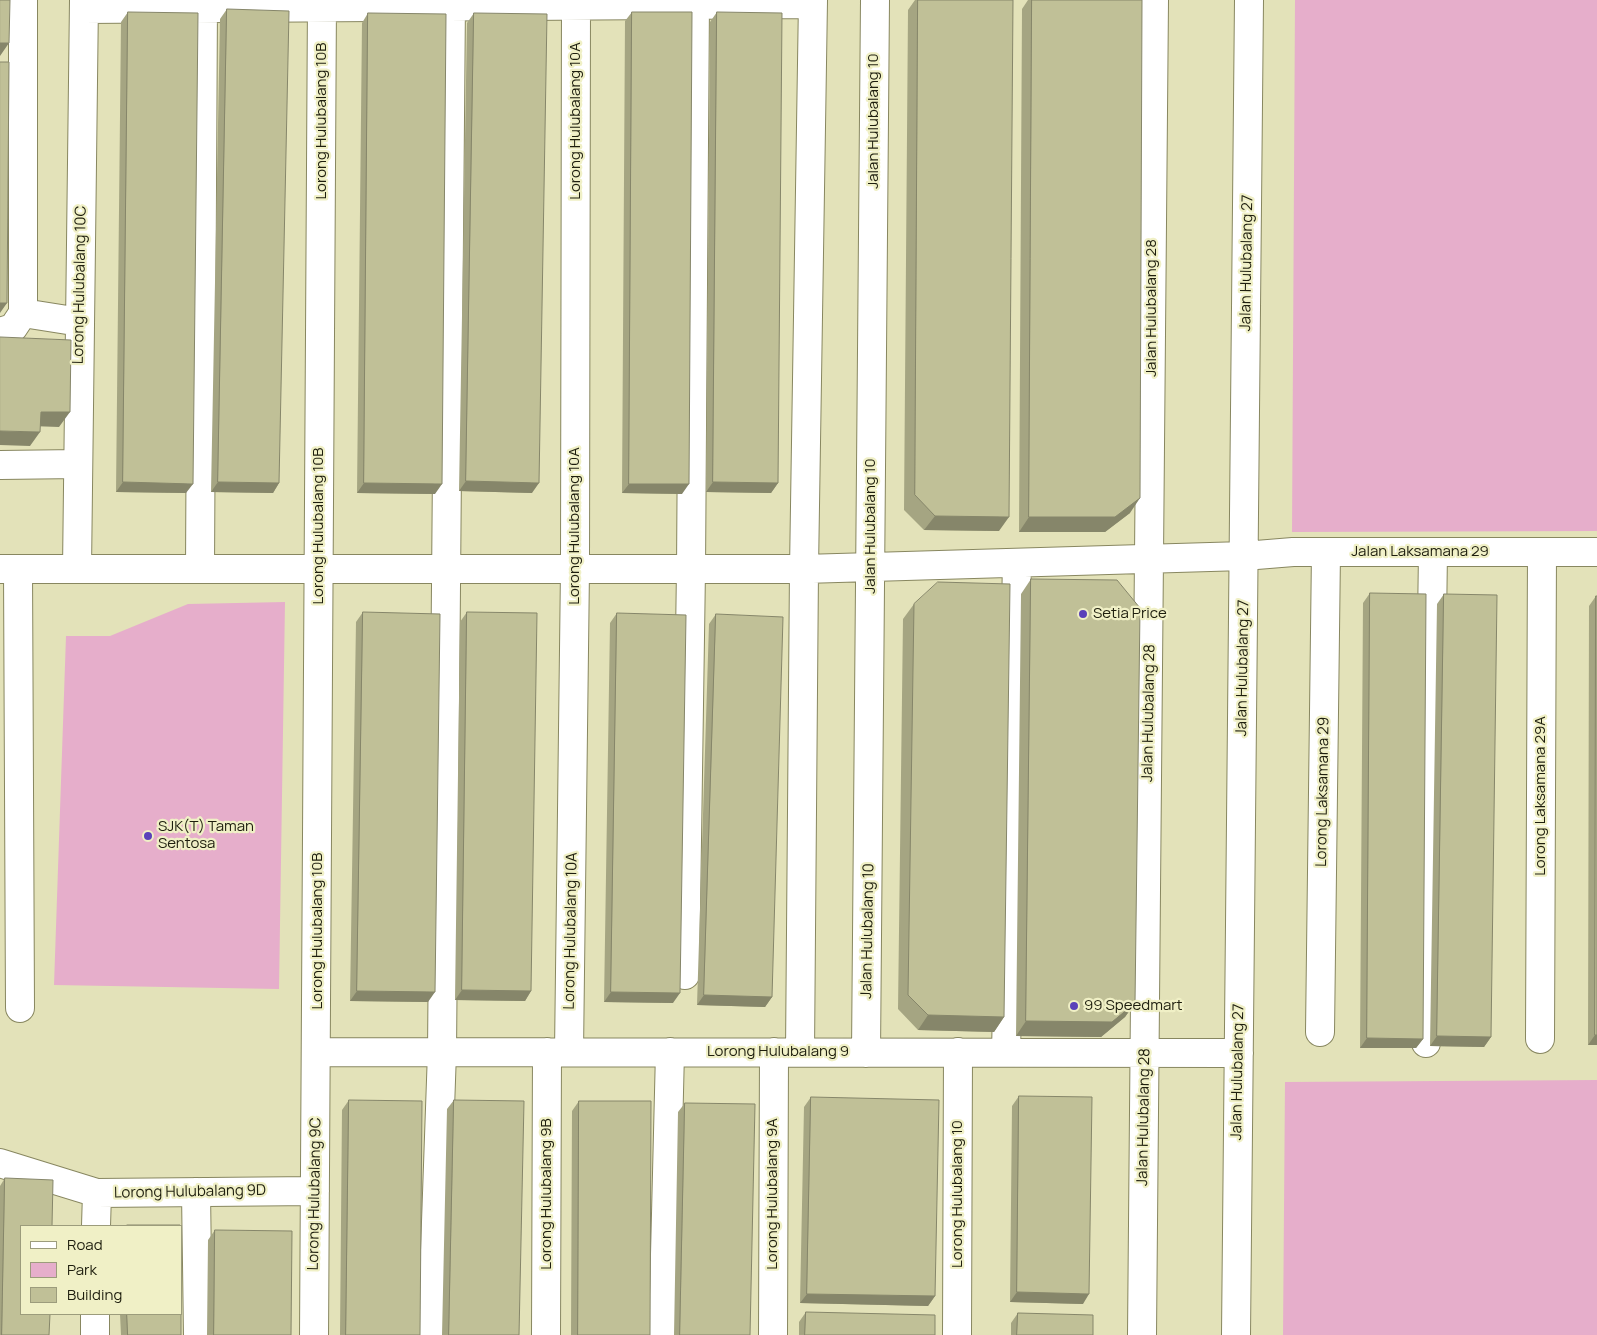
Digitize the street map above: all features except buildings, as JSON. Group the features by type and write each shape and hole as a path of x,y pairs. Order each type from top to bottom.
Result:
{"street":[{"path":"0,332 13,328 23,313 23,0"},
{"name":"Jalan Hulubalang 10","path":"866,1052 875,0"},
{"name":"Jalan Hulubalang 28","path":"1142,1335 1151,559 1154,0"},
{"name":"Jalan Hulubalang 27","path":"1236,1335 1249,0"},
{"path":"84,4 813,2 804,569 787,1052"},
{"path":"432,1335 442,1052 451,3"},
{"name":"Lorong Hulubalang 10A","path":"558,1052 575,569 576,3"},
{"path":"685,975 691,569 695,3"},
{"name":"Lorong Hulubalang 10C","path":"76,569 84,4"},
{"path":"200,569 203,4"},
{"name":"Lorong Hulubalang 10B","path":"317,1052 322,4"},
{"path":"23,313 80,322"},
{"path":"0,465 78,464"},
{"name":"Jalan Laksamana 29","path":"6,572 76,569 804,569 1326,552 1597,552"},
{"name":"Lorong Laksamana 29","path":"1320,1032 1326,552"},
{"path":"1426,1043 1433,552"},
{"name":"Lorong Laksamana 29A","path":"1540,1039 1542,552"},
{"path":"1006,1052 1017,563"},
{"path":"6,572 20,1008"},
{"name":"Lorong Hulubalang 9","path":"317,1052 1239,1053"},
{"name":"Lorong Hulubalang 9C","path":"314,1335 317,1052"},
{"name":"Lorong Hulubalang 9B","path":"546,1335 558,1052"},
{"path":"663,1335 670,1052"},
{"name":"Lorong Hulubalang 9A","path":"773,1335 787,1052"},
{"name":"Lorong Hulubalang 10","path":"957,1335 958,1052"},
{"path":"0,1163 97,1194"},
{"name":"Lorong Hulubalang 9D","path":"96,1225 97,1194 315,1191"},
{"path":"196,1192 198,1335"},
{"path":"95,1315 95,1335"}],"green space":[{"path":"1295,0 1597,0 1597,531 1292,532"},
{"name":"SJK(T) Taman Sentosa","path":"285,602 279,989 54,985 66,636 110,636 188,604"},
{"path":"1597,1080 1597,1335 1283,1335 1285,1082"}],"place":[{"name":"Setia Price","path":"1083,614"},
{"name":"SJK(T) Taman Sentosa","path":"148,836"},
{"name":"99 Speedmart","path":"1074,1006"}]}
